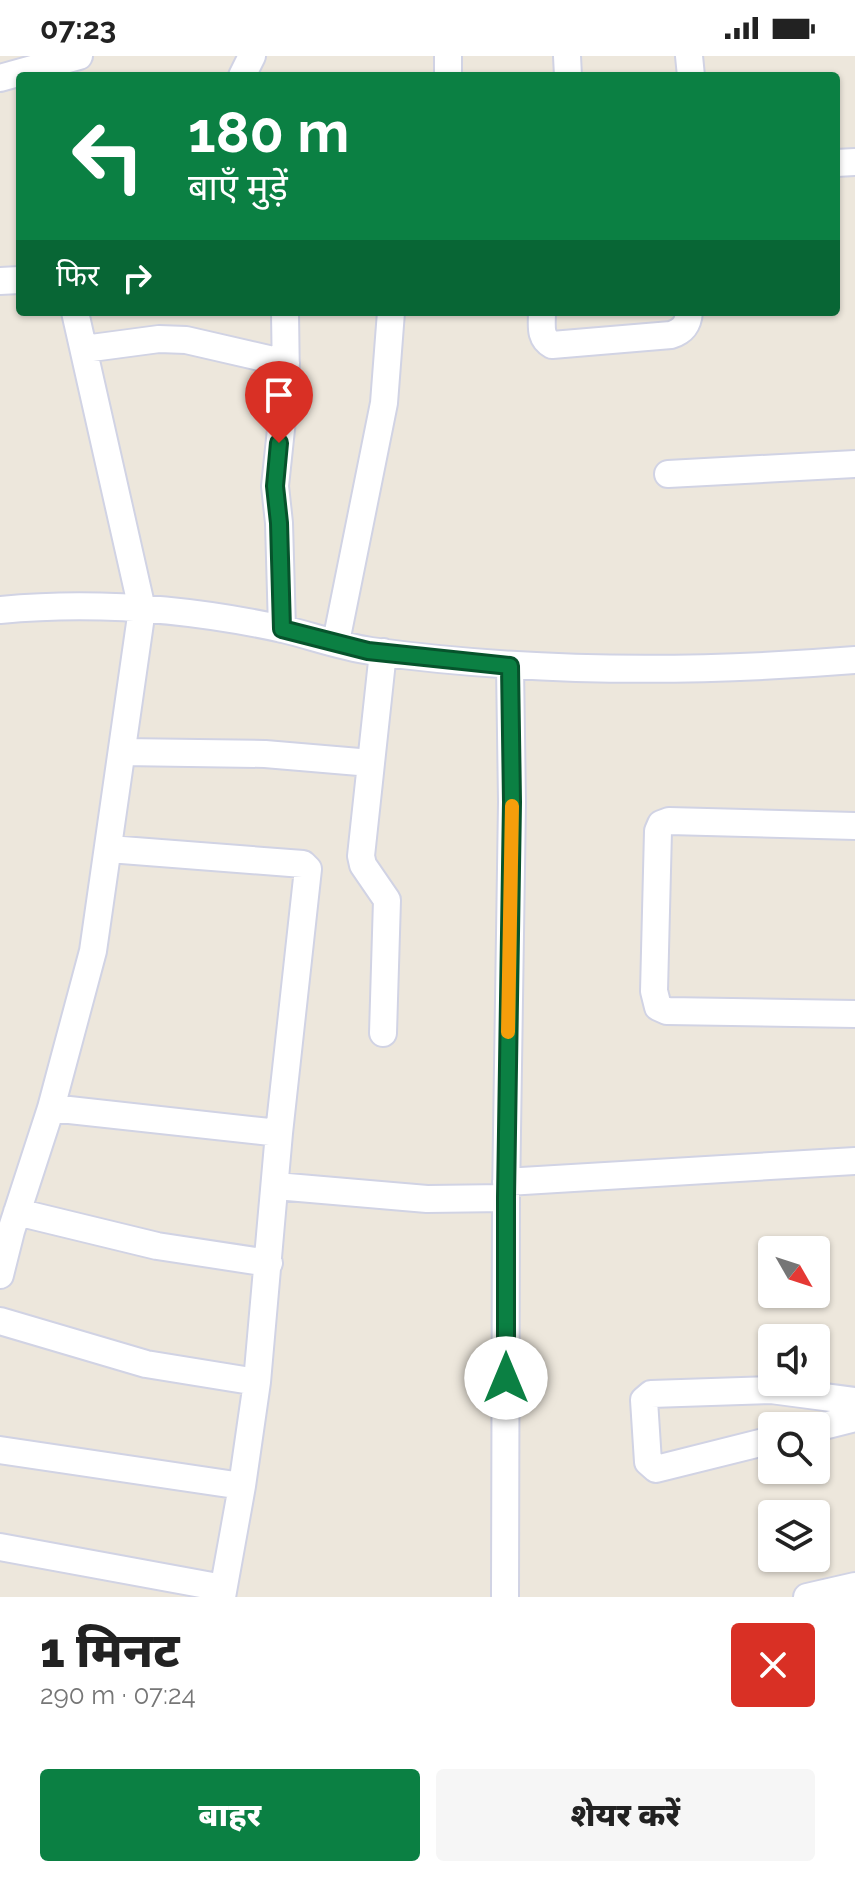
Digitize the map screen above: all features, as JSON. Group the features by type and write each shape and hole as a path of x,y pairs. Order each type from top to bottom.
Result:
{"street":[{"path":"22,72 79,56"},
{"path":"0,1275 12,1205 51,1108 93,951 142,609 76,316"},
{"path":"282,629 275,486 286,363 285,316"},
{"path":"336,642 384,403 391,316"},
{"path":"542,316 542,334 545,341 552,345 671,335 681,331 688,316"},
{"path":"84,349 159,339 186,340 286,363"},
{"path":"668,474 855,464"},
{"path":"0,609 189,612 383,652 510,666 757,668 855,660"},
{"path":"383,652 361,856 365,869 387,900 383,1033"},
{"path":"505,1597 506,1190 512,802 510,666"},
{"path":"122,752 265,754 371,763"},
{"path":"855,826 669,821 661,824 658,831 654,991 658,1007 667,1011 855,1014"},
{"path":"0,1547 222,1593 242,1486 257,1382 307,867 303,864 109,849"},
{"path":"51,1108 279,1133"},
{"path":"276,1186 427,1199 855,1161"},
{"path":"12,1205 157,1246 269,1263"},
{"path":"0,1321 146,1364 257,1382"},
{"path":"758,1444 656,1469 648,1462 644,1400 651,1394 771,1390 855,1401"},
{"path":"830,1424 855,1418"},
{"path":"0,1450 242,1486"},
{"path":"807,1597 855,1586"}],"slow traffic":[{"path":"508,1032 512,806"}],"route":[{"path":"279,443 275,486 282,629 368,651 510,666 512,802 506,1378"}]}
